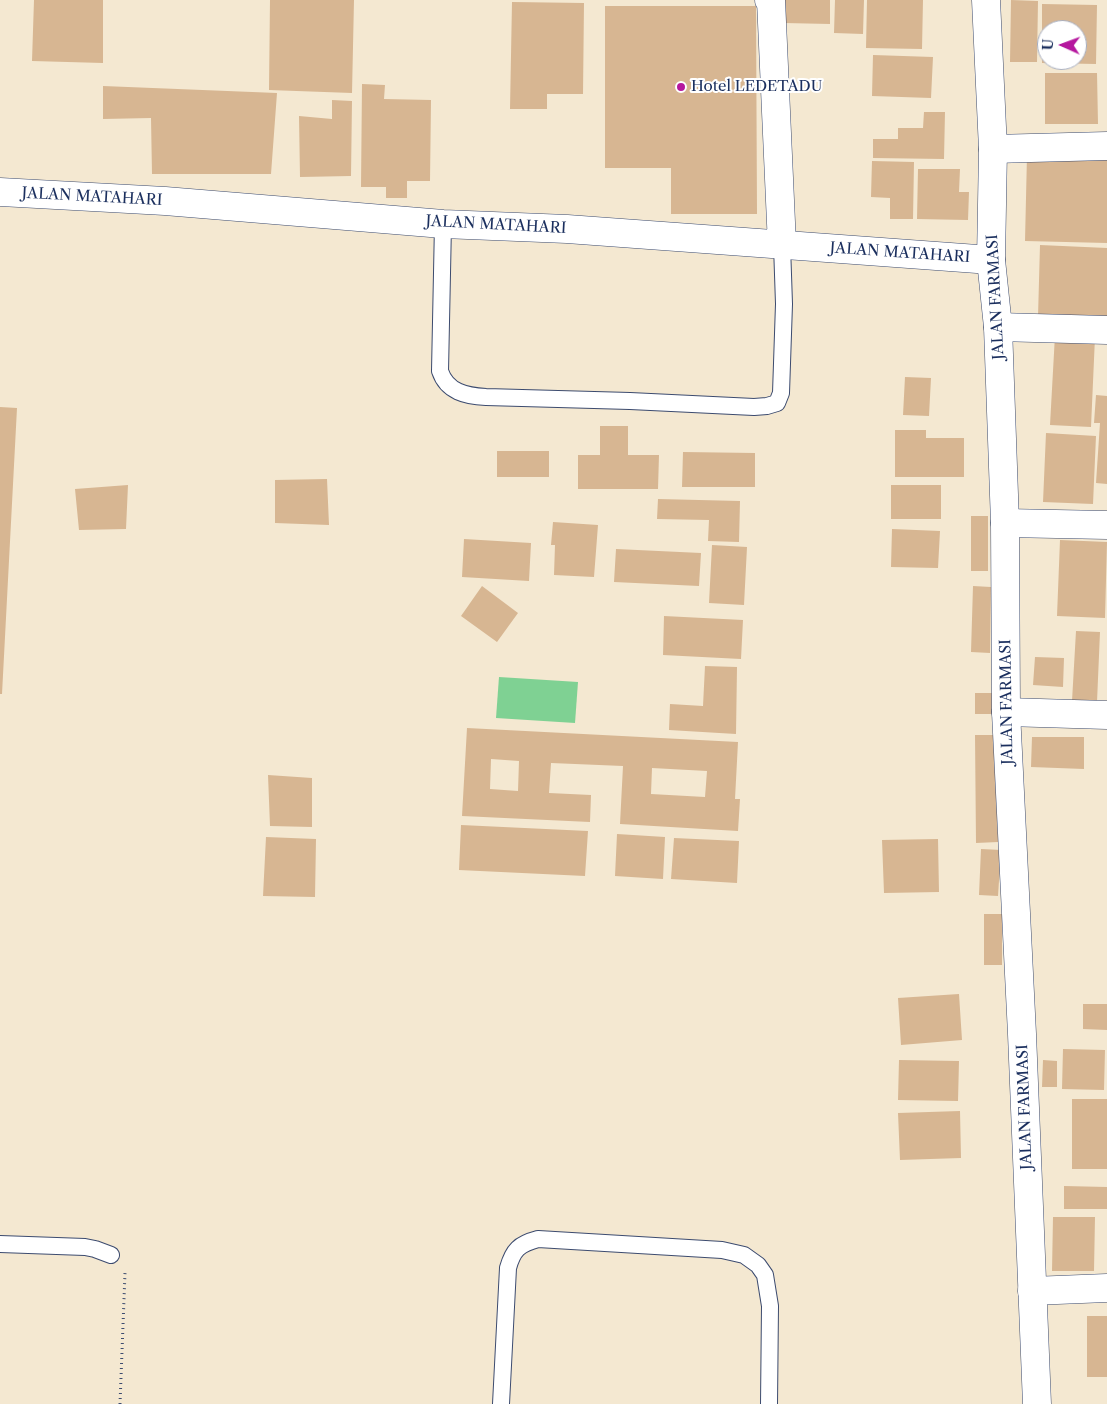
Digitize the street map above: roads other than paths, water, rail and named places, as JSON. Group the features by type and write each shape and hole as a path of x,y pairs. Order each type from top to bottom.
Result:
{"street":[{"path":"770,0 782,245"},
{"name":"JALAN FARMASI","path":"986,0 994,149 991,260 998,327 1005,524 1006,712 1022,1034 1037,1404"},
{"path":"994,149 1107,146"},
{"name":"JALAN MATAHARI","path":"0,192 166,201 443,224 568,229 991,260"},
{"path":"998,327 1107,330"},
{"path":"1005,524 1107,525"},
{"path":"1006,712 1107,715"},
{"path":"1032,1291 1107,1288"}],"lane":[{"path":"443,224 440,371 447,385 462,394 472,396 754,407 777,403 781,393 782,373 784,304 782,245"},
{"path":"501,1404 508,1268 511,1258 518,1247 526,1242 538,1240 722,1250 744,1255 758,1265 765,1275 770,1306 769,1404"},
{"path":"0,1244 85,1247 111,1255"}],"place":[{"name":"Hotel LEDETADU","path":"681,87"}]}
